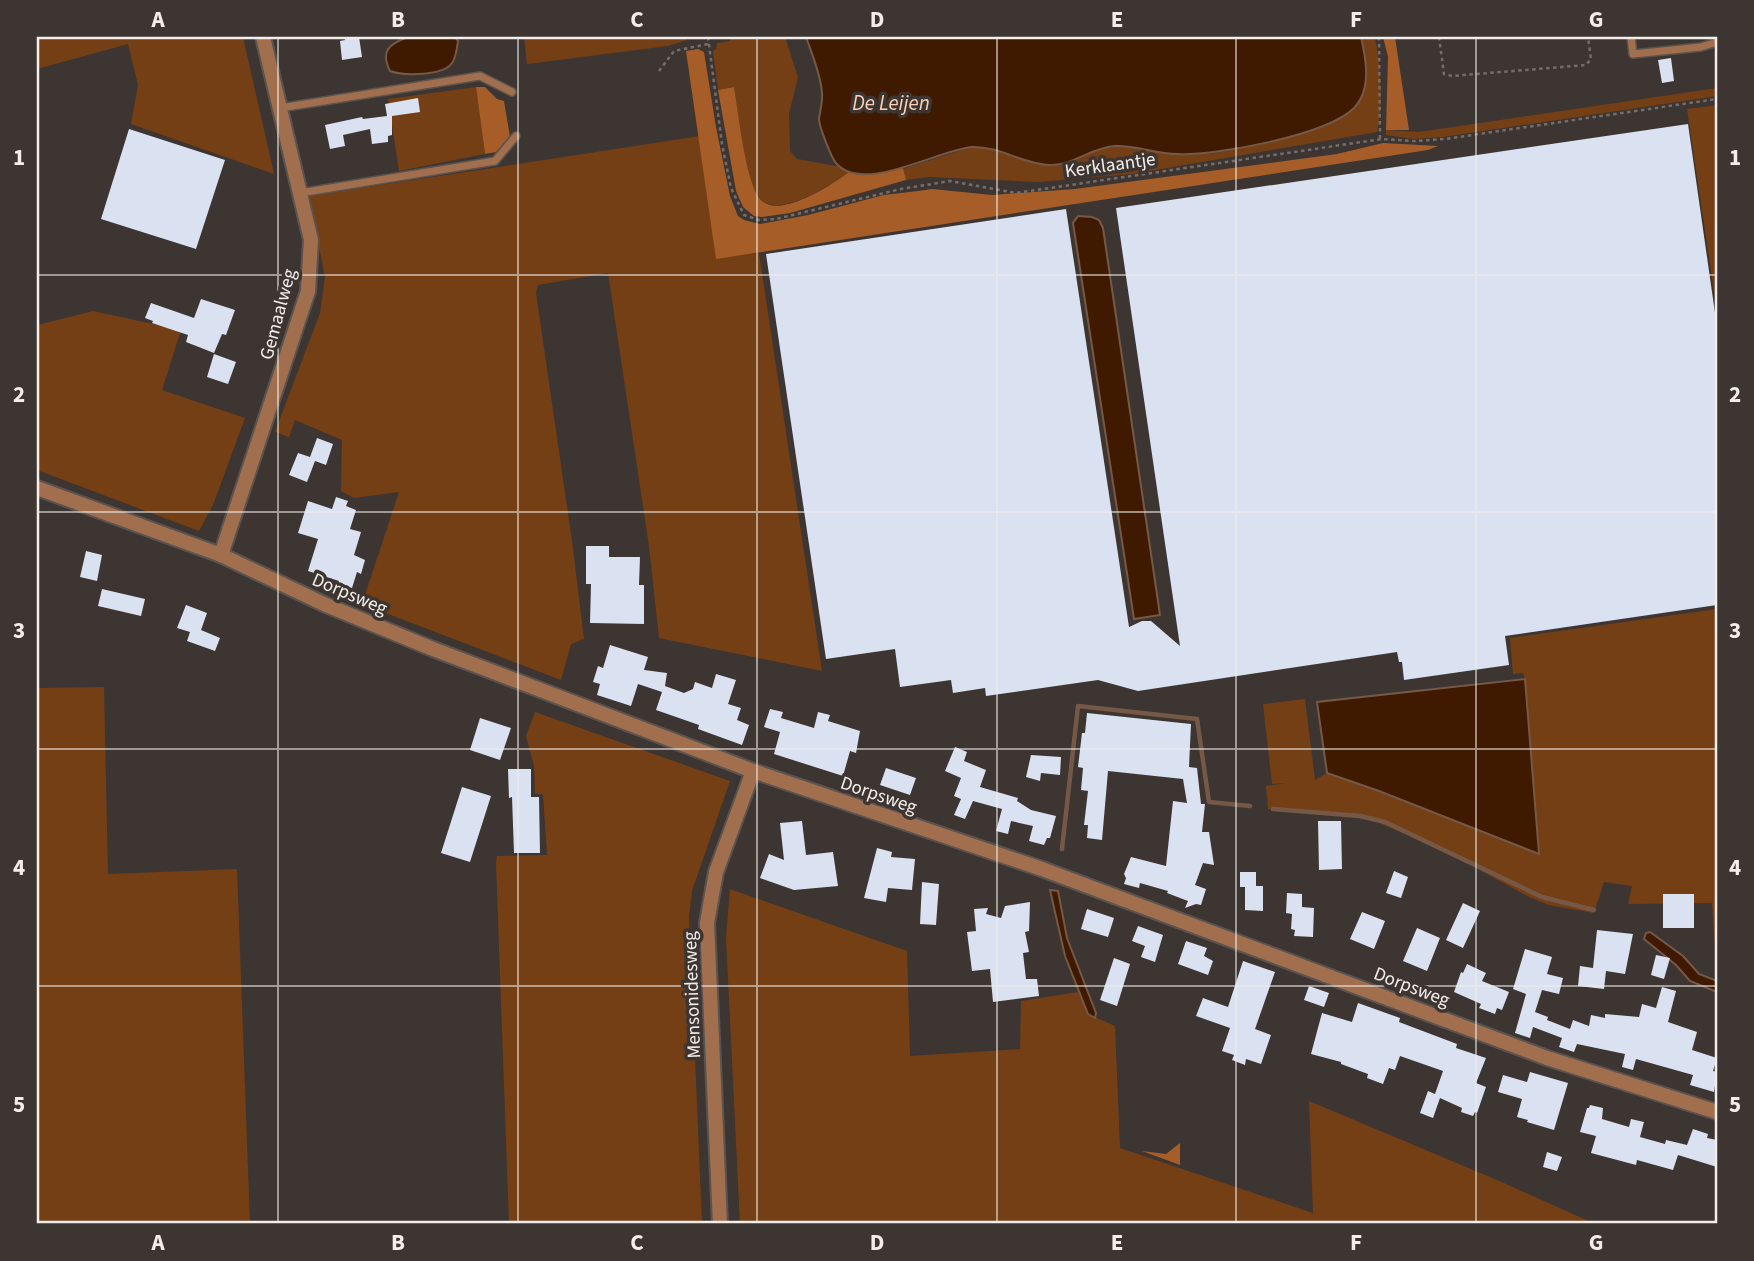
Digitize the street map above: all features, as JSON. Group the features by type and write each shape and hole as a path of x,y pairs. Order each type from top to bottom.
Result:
{"street":[{"name":"Gemaalweg","path":"221,555 308,291 311,240 263,37"},
{"name":"Dorpsweg","path":"37,488 221,555 326,606 753,771 1042,869 1547,1058 1717,1112"},
{"name":"Mensonidesweg","path":"720,1224 707,923 716,872 753,771"}],"lane":[{"path":"1632,37 1633,54 1701,47 1717,42"},
{"path":"280,108 480,76 512,92"},
{"path":"300,193 495,160 516,136"}],"path":[{"path":"659,71 674,51 708,44 708,37"},
{"path":"1379,37 1380,139"},
{"path":"1439,37 1444,74 1452,76 1586,65 1591,59 1588,37"},
{"name":"Kerklaantje","path":"708,44 731,188 738,207 751,219 776,219 901,189 950,181 1016,193 1380,139 1445,139 1717,99"}],"shaded area":[{"path":"37,37 243,37 274,174 131,124 138,85 128,44 37,69"},
{"path":"524,37 687,37 687,40 668,46 527,64"},
{"path":"730,37 785,37 798,77 789,114 790,151 797,159 842,167 849,172 819,191 792,202 769,204 760,199 746,163 734,87 718,90 713,51 717,43 730,41"},
{"path":"1361,37 1375,37 1381,96 1377,132 1132,174 1038,182 929,177 906,180 903,169 971,147 985,148 1046,165 1057,165 1109,146 1125,145 1177,154 1210,154 1268,143 1315,128 1366,60"},
{"path":"1383,37 1395,37 1409,130 1386,130 1388,57"},
{"path":"698,49 704,52 730,196 738,216 760,224 808,215 884,195 932,189 992,195 1075,189 1337,154 1383,143 1438,146 1428,150 716,259 686,51"},
{"path":"476,87 485,154 399,171 388,99"},
{"path":"476,87 485,87 497,99 504,101 510,137 496,152 485,154"},
{"path":"734,87 747,165 756,193 762,201 771,205 794,202 820,191 849,172 859,174 903,168 906,180 790,213 754,216 743,207 736,191 718,90"},
{"path":"1717,88 1717,96 1443,137 1413,139 1386,135 1386,130 1419,132"},
{"path":"1717,105 1717,311 1687,109"},
{"path":"700,136 716,258 759,253 822,671 659,638 649,546 608,273 538,285 536,293 584,639 571,644 561,680 362,604 399,492 354,498 341,491 342,440 295,420 289,437 275,432 320,313 325,277 309,196"},
{"path":"93,311 181,330 162,390 245,418 213,505 199,531 37,470 37,325"},
{"path":"1717,609 1717,976 1712,903 1628,904 1632,886 1604,882 1594,913 1549,905 1529,897 1445,851 1377,822 1342,814 1268,809 1266,786 1286,783 1272,784 1263,704 1305,699 1315,780 1327,773 1538,854 1525,679 1523,673 1513,674 1510,638"},
{"path":"104,687 108,874 237,869 250,1224 37,1224 37,688"},
{"path":"535,712 730,781 692,891 689,916 702,1224 509,1224 496,863 497,856 547,855 543,794 535,794 534,766 526,736"},
{"path":"730,889 907,951 910,1056 1020,1049 1021,1001 1078,992 1088,1014 1115,1026 1120,1148 1313,1213 1309,1101 1595,1224 740,1224 726,938"},
{"path":"1180,1143 1180,1165 1142,1151 1166,1154"}],"water":[{"path":"408,37 455,37 458,41 453,61 447,67 432,73 404,74 390,71 386,58 388,49"},
{"name":"De Leijen","path":"806,37 1361,37 1366,74 1360,100 1340,118 1270,142 1195,154 1161,153 1115,146 1057,165 1039,164 992,149 972,147 882,173 864,174 848,172 836,163 828,148 819,119 822,96 820,79"},
{"path":"1078,216 1099,220 1103,228 1160,615 1134,619 1073,223"},
{"path":"1525,679 1539,854 1327,773 1317,702"},
{"path":"1050,890 1058,891 1067,938 1096,1013 1095,1018 1088,1014 1065,956"},
{"path":"1650,932 1683,956 1699,974 1717,981 1717,992 1690,981 1676,965 1644,939 1646,933"}],"building":[{"path":"345,37 359,37 362,57 342,60 340,41 345,40"},
{"path":"1671,58 1674,81 1662,83 1658,60"},
{"path":"418,98 420,112 392,116 392,135 388,136 388,142 372,144 370,129 343,135 345,146 330,149 325,125 362,117 387,116 385,104"},
{"path":"1688,124 1717,327 1717,605 1505,636 1509,665 1404,680 1402,662 1399,662 1397,652 1138,691 1098,680 986,696 985,688 953,693 951,680 900,687 895,649 826,659 766,254 1066,209 1129,627 1142,621 1151,621 1180,646 1116,208"},
{"path":"129,129 225,160 196,249 101,219"},
{"path":"201,299 235,310 226,335 222,334 214,353 186,342 188,335 145,318 151,303 194,318"},
{"path":"214,354 236,362 228,384 207,377"},
{"path":"317,438 333,444 326,465 315,461 307,482 289,475 298,453 310,457"},
{"path":"336,497 348,501 346,506 356,510 350,529 361,532 354,555 365,560 361,574 357,572 352,588 308,571 318,539 298,533 308,501 332,509"},
{"path":"586,546 609,546 609,557 640,557 639,585 644,585 644,624 590,623 591,584 586,584"},
{"path":"86,551 102,555 97,581 80,577"},
{"path":"102,589 145,599 141,616 98,606"},
{"path":"186,605 207,613 201,630 220,638 215,651 187,641 190,632 177,628"},
{"path":"610,645 648,657 644,670 667,673 665,686 684,693 693,689 695,682 712,688 716,674 736,680 728,704 741,708 737,720 749,725 742,745 698,729 699,725 656,710 662,692 638,684 631,706 597,695 600,684 593,682 598,666 603,668"},
{"path":"770,709 783,712 781,718 814,728 818,712 830,715 828,721 860,731 856,753 850,751 843,776 774,754 780,732 764,727"},
{"path":"1087,713 1191,724 1189,767 1197,768 1201,804 1205,804 1202,832 1209,832 1214,865 1203,863 1195,885 1206,889 1201,905 1185,908 1188,901 1167,893 1168,891 1140,883 1139,888 1124,884 1124,874 1131,857 1166,866 1173,801 1187,803 1183,779 1108,771 1102,840 1087,838 1088,825 1084,825 1088,791 1081,790 1083,768 1078,767"},
{"path":"480,718 511,728 500,760 470,750"},
{"path":"955,747 967,752 964,761 986,770 980,787 1018,798 1017,801 1031,810 1056,816 1050,838 1047,838 1044,845 1029,841 1033,826 1011,821 1008,834 996,831 1002,809 973,801 965,819 954,815 961,799 954,796 961,778 945,771"},
{"path":"1031,755 1061,757 1060,775 1041,773 1040,781 1026,777"},
{"path":"886,768 916,778 910,795 880,785"},
{"path":"508,769 531,769 531,797 539,797 540,853 514,853"},
{"path":"462,787 491,796 470,862 441,853"},
{"path":"802,821 806,855 833,852 838,886 794,890 760,878 769,854 784,860 780,823"},
{"path":"1318,821 1341,821 1342,869 1319,870"},
{"path":"877,848 892,852 891,857 915,859 912,890 888,888 886,902 864,898"},
{"path":"1394,871 1408,877 1401,898 1386,893"},
{"path":"1240,872 1256,872 1256,886 1263,886 1263,911 1245,910 1245,887 1240,887"},
{"path":"922,882 939,884 936,925 920,924"},
{"path":"1287,893 1302,894 1302,907 1314,908 1313,937 1294,936 1295,930 1291,929 1292,914 1286,913"},
{"path":"1663,894 1694,894 1694,928 1663,928"},
{"path":"1030,902 1029,931 1025,932 1029,952 1023,953 1026,979 1037,979 1039,996 993,1002 990,969 972,971 967,932 976,931 974,909 988,908 986,914 1001,918 1005,906"},
{"path":"1463,903 1480,911 1463,948 1446,940"},
{"path":"1087,909 1114,918 1108,937 1081,929"},
{"path":"1362,912 1385,921 1374,949 1350,939"},
{"path":"1138,926 1163,935 1155,962 1141,957 1145,946 1132,941"},
{"path":"1417,928 1440,938 1427,971 1403,961"},
{"path":"1597,930 1633,934 1625,974 1606,971 1604,989 1578,986 1580,966 1593,968"},
{"path":"1186,941 1207,948 1204,956 1213,961 1208,975 1178,964"},
{"path":"1525,949 1552,957 1547,974 1563,978 1559,994 1542,990 1535,1012 1570,1029 1573,1020 1589,1026 1591,1015 1605,1018 1605,1014 1639,1017 1642,1004 1656,1008 1662,987 1676,991 1668,1022 1697,1032 1692,1050 1717,1058 1713,1071 1717,1072 1714,1092 1690,1085 1693,1075 1636,1059 1633,1070 1622,1067 1625,1054 1577,1044 1574,1052 1559,1047 1562,1038 1533,1027 1530,1038 1515,1033 1526,994 1513,989"},
{"path":"1656,955 1670,958 1664,979 1651,975"},
{"path":"1114,958 1130,964 1117,1006 1100,1000"},
{"path":"1243,961 1275,972 1255,1029 1271,1035 1261,1064 1246,1059 1245,1065 1232,1060 1234,1055 1222,1051 1230,1028 1196,1016 1203,998 1228,1007"},
{"path":"1467,964 1486,973 1482,981 1509,992 1502,1010 1497,1008 1495,1014 1479,1008 1481,1004 1454,992"},
{"path":"1309,986 1329,993 1324,1007 1304,1000"},
{"path":"1358,1003 1400,1018 1399,1022 1457,1044 1456,1048 1486,1058 1476,1083 1486,1087 1477,1113 1473,1116 1461,1112 1462,1108 1440,1098 1433,1118 1420,1113 1428,1091 1435,1094 1443,1071 1400,1056 1395,1070 1389,1068 1383,1084 1367,1078 1368,1074 1341,1062 1311,1054 1322,1013 1352,1022"},
{"path":"1530,1072 1568,1083 1554,1130 1517,1117 1522,1099 1498,1092 1503,1075 1527,1082"},
{"path":"1590,1105 1603,1108 1602,1119 1629,1127 1631,1119 1644,1122 1640,1137 1665,1144 1666,1140 1687,1145 1693,1129 1708,1134 1707,1138 1717,1140 1717,1167 1678,1155 1673,1170 1637,1160 1636,1165 1591,1153 1596,1136 1580,1132"},
{"path":"1547,1152 1562,1157 1557,1171 1543,1167"}],"waterway":[{"path":"1062,849 1078,706 1197,719 1209,802 1250,806"},
{"path":"1273,809 1360,816 1385,822 1542,897 1594,910"}]}
